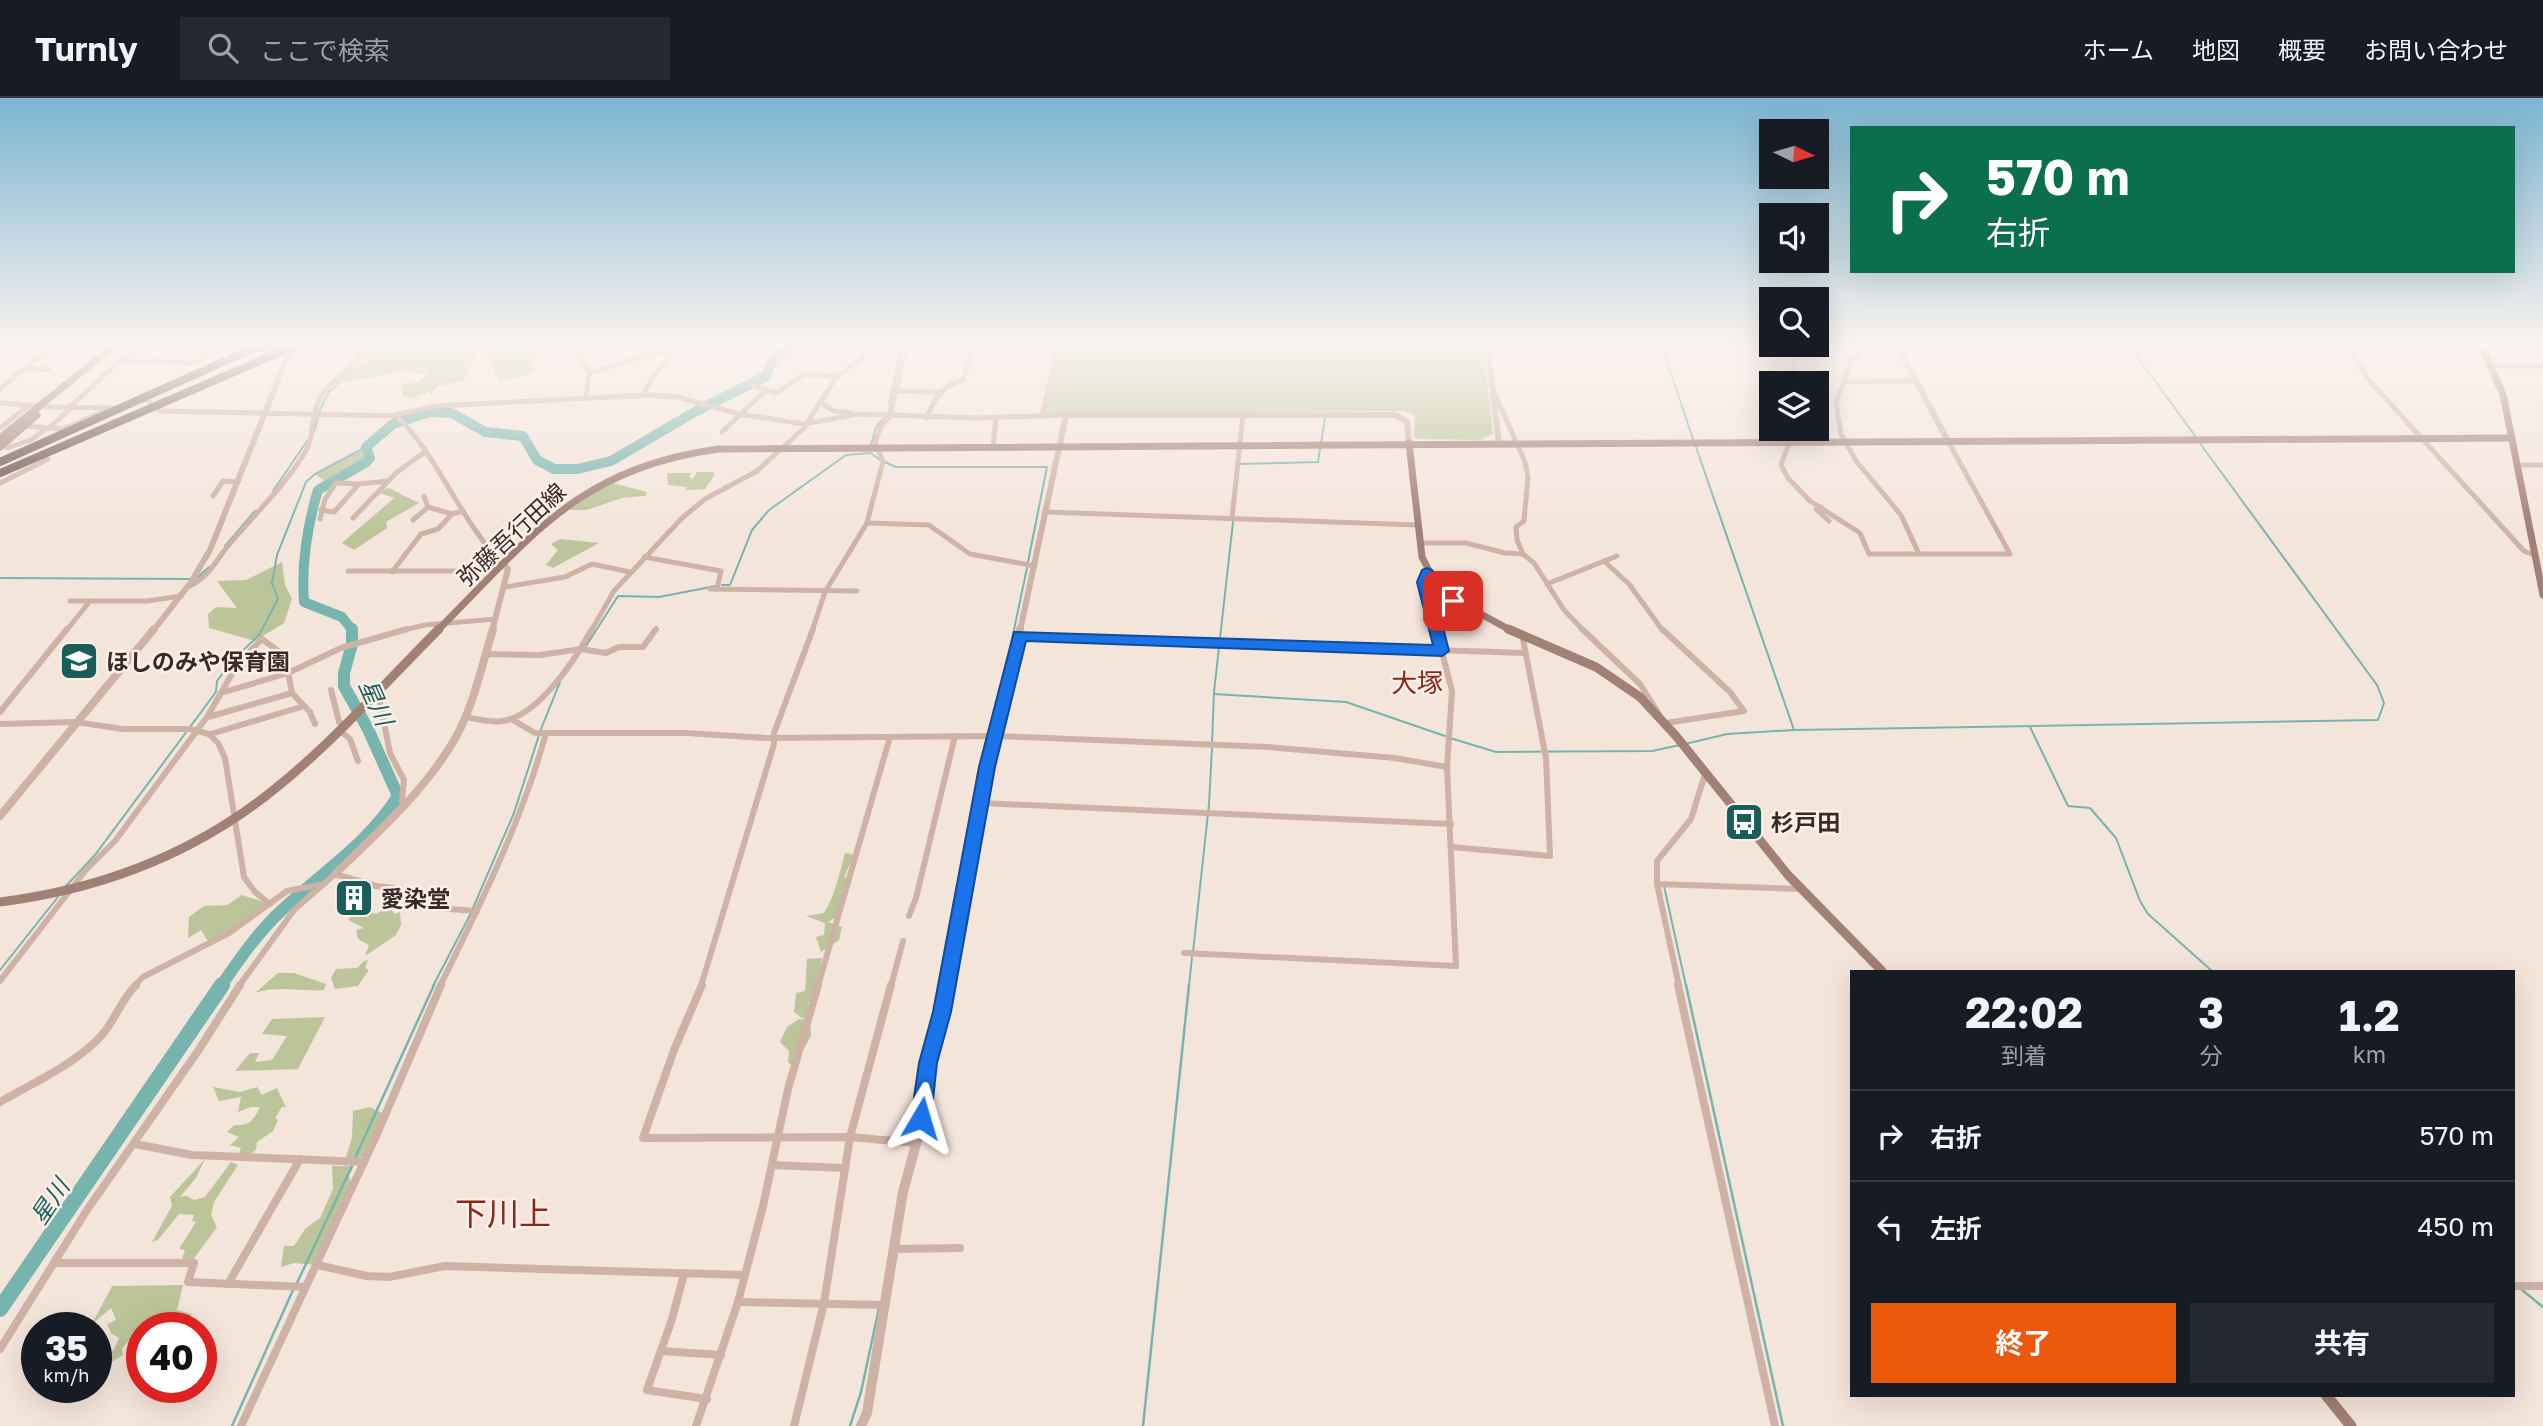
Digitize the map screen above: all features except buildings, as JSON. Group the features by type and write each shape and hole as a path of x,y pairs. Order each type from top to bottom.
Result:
{"highway":[{"path":"0,460 126,406"},
{"path":"0,481 154,406"},
{"path":"0,471 51,454"}],"main road":[{"path":"2505,406 2543,596"},
{"path":"4,447 42,407"},
{"path":"0,439 42,407"},
{"path":"0,439 32,419"},
{"name":"弥藤吾行田線","path":"0,902 71,889 158,859 235,818 278,787 344,726 503,564 565,505 618,474 656,460 694,452 783,447 2512,438"},
{"path":"1409,443 1420,543 1427,573 1438,587 1464,608 1582,659 1618,679 1663,719 1802,889 1881,970"},
{"path":"2328,1397 2351,1426"}],"street":[{"path":"1,427 28,406 108,409"},
{"path":"24,426 63,429 115,406"},
{"path":"154,406 162,411 396,415 429,407 447,406"},
{"path":"0,816 3,809 155,632 191,582 209,551 268,406"},
{"path":"191,582 198,582 214,568 229,544 290,473 309,446 309,435 318,406"},
{"path":"712,406 739,414 804,424 857,414"},
{"path":"722,432 748,406"},
{"path":"465,717 500,722 511,719 547,693 581,649 614,591 644,557 705,499 757,471 804,428 816,406"},
{"path":"826,406 834,411 857,414 927,418 1066,415 1396,415 1407,422 1409,443"},
{"path":"891,406 889,417 881,426 874,447 883,461 867,523 825,592 774,737 700,991 674,1050 643,1138 850,1137 917,1143"},
{"path":"927,418 930,406"},
{"path":"1042,416 1044,406"},
{"path":"1495,406 1499,443"},
{"path":"1500,406 1518,443 1528,477 1524,520 1516,527 1517,540 1523,554"},
{"path":"1836,406 1838,429 1844,441 1899,512 1919,554"},
{"path":"1789,442 1781,465 1798,489 1860,533 1868,554 2010,554 1929,406"},
{"path":"2393,406 2524,551 2535,555"},
{"path":"4,447 31,440 70,408"},
{"path":"0,1349 87,1210 135,1144 251,968 294,910 325,884 406,804 444,754 465,717 505,587 508,569 494,557 404,421 396,415"},
{"path":"861,1426 867,1413 903,1192 917,1143 928,1063 942,1012 981,803 1020,636 1066,415"},
{"path":"1232,519 1243,415"},
{"path":"993,446 996,418"},
{"path":"353,518 388,481 425,452"},
{"path":"2516,465 2543,465"},
{"path":"213,496 223,481 238,482"},
{"path":"320,519 321,510 335,483 348,486 388,481"},
{"path":"321,510 334,512 359,484"},
{"path":"424,496 428,507"},
{"path":"428,507 452,514 463,511"},
{"path":"413,520 428,507"},
{"path":"1821,507 1816,509 1829,521"},
{"path":"1046,512 1418,525"},
{"path":"391,572 421,534 438,529 452,514"},
{"path":"867,523 929,524 970,554 1035,566"},
{"path":"1420,543 1470,543 1507,556 1529,556 1580,629 1634,676 1663,719 1742,713 1744,710 1730,692 1664,632 1629,584 1604,561"},
{"path":"1547,584 1616,556"},
{"path":"348,571 487,571 494,557"},
{"path":"644,557 721,571 713,589 857,591"},
{"path":"505,587 565,577 592,564 630,572"},
{"path":"1184,953 1456,966 1447,767 1452,691 1424,582 1427,573"},
{"path":"70,601 147,601 181,596"},
{"path":"0,712 90,601"},
{"path":"221,694 288,673 341,648 361,642 445,622 495,618"},
{"path":"485,654 540,655 581,649 606,653 619,647 642,647 656,629"},
{"path":"1451,847 1550,856 1546,758 1522,634"},
{"path":"1020,636 1525,653"},
{"path":"0,981 71,889 115,841 207,717 233,672 262,639 285,656 292,693 315,724"},
{"path":"233,672 285,656"},
{"path":"331,690 339,722 351,739 358,761"},
{"path":"207,717 292,693"},
{"path":"373,697 379,698 390,753 404,780 402,801 406,804"},
{"path":"0,724 77,722 122,729 195,730 211,734 304,706"},
{"path":"511,719 535,733 686,733 774,737 996,736 1224,745 1395,758 1447,767"},
{"path":"241,1426 364,1162 429,1010 477,911 534,777 547,733"},
{"path":"211,734 218,742 233,792 239,858 244,879 256,894 270,904"},
{"path":"909,916 916,898 955,736"},
{"path":"696,1426 738,1302 788,1089 890,737"},
{"path":"1706,771 1690,819 1657,861 1657,884 1775,1426"},
{"path":"981,803 1451,824"},
{"path":"335,874 376,887 394,888 415,903 435,908 477,911"},
{"path":"0,1102 38,1081 95,1043 107,1028 123,998 143,977 229,933 286,891 325,884"},
{"path":"1657,884 1802,889"},
{"path":"794,1426 824,1303 850,1137 903,941"},
{"path":"135,1144 192,1155 364,1162"},
{"path":"228,1284 300,1159"},
{"path":"772,1165 845,1168"},
{"path":"894,1249 960,1248"},
{"path":"54,1263 194,1263 188,1283 304,1287"},
{"path":"317,1265 389,1278 445,1266 595,1267 684,1274 744,1275"},
{"path":"684,1274 647,1390 652,1393 707,1399"},
{"path":"2515,1286 2543,1286"},
{"path":"738,1302 884,1305"},
{"path":"661,1351 722,1355"}],"green space":[{"path":"1046,406 1490,406 1493,434 1480,440 1418,439 1414,437 1415,416 1405,411 1044,413"},
{"path":"366,447 370,458 365,463 329,484 315,474"},
{"path":"697,472 715,474 705,489 686,490 687,487 668,485 667,473 693,473 689,476 692,480"},
{"path":"609,482 647,492 645,496 622,498 587,510 569,510"},
{"path":"389,488 419,503 386,522 387,528 354,550 342,543 394,498 377,492"},
{"path":"560,539 599,543 553,568 546,565 558,550 551,544"},
{"path":"282,562 285,585 292,599 284,623 255,641 209,628 208,614 216,607 237,608 217,581 246,580"},
{"path":"845,853 854,855 844,877 850,878 839,915 828,922 842,927 839,940 821,952 816,937 824,935 825,923 806,916 824,913 828,907"},
{"path":"242,895 267,903 254,915 209,943 201,930 188,938 189,917 204,906 227,905"},
{"path":"389,904 394,914 400,912 401,925 396,935 365,956 369,945 358,939 356,930 364,928 348,920 354,910 377,914"},
{"path":"822,958 816,994 807,1003 811,1008 809,1016 802,1018 794,1012 796,993 805,991 807,959"},
{"path":"368,960 365,968 369,970 358,986 335,989 331,978 336,969 357,968"},
{"path":"278,973 294,973 326,984 324,990 281,989 255,993"},
{"path":"325,1017 298,1069 235,1071 250,1053 259,1053 255,1062 272,1060 287,1036 262,1034 272,1019"},
{"path":"799,1019 810,1020 811,1036 794,1067 788,1062 789,1051 780,1042 787,1027"},
{"path":"213,1087 240,1092 257,1087 262,1095 277,1088 286,1107 282,1107 275,1118 278,1120 273,1131 257,1142 256,1149 244,1161 238,1157 241,1148 230,1145 239,1137 227,1132 234,1125 250,1122 260,1107 238,1112 241,1097 219,1101"},
{"path":"370,1107 386,1115 368,1152 357,1160 346,1157 352,1137 353,1111"},
{"path":"205,1159 196,1178 180,1197 187,1196 194,1200 205,1197 231,1162 238,1165 214,1202 211,1215 217,1227 192,1261 182,1259 185,1250 179,1249 196,1222 192,1221 194,1215 179,1214 158,1240 152,1242 172,1206 170,1197"},
{"path":"332,1166 354,1166 349,1176 351,1184 317,1265 294,1263 281,1267 284,1246 294,1246 305,1229 320,1218 333,1189"},
{"path":"183,1285 177,1310 184,1312 126,1312 126,1344 122,1348 123,1355 112,1362 112,1351 119,1338 112,1334 112,1322 116,1320 111,1308 106,1312 98,1312 112,1286"}],"waterway":[{"path":"319,412 322,406"},
{"name":"星川","path":"352,630 342,617 304,602 303,573 308,531 318,490 365,463 370,458 366,447 393,424 429,412 452,413 485,432 523,436 537,460 554,469 577,469 611,461 706,406"},
{"path":"1682,406 1693,439"},
{"path":"2173,406 2196,437"},
{"path":"871,445 876,427 886,416"},
{"path":"314,432 318,417"},
{"path":"1321,444 1325,418"},
{"path":"273,491 307,441"},
{"path":"1794,730 2378,720 2384,703 2377,685 2199,442"},
{"path":"190,727 216,692 217,681 232,661 259,635 278,599 272,583 277,555 306,482 315,474 366,447"},
{"path":"1696,447 1794,730"},
{"path":"1240,464 1318,462 1320,449"},
{"path":"722,585 730,585 752,530 769,510 846,455 871,453 880,460"},
{"path":"885,462 896,467 1047,467 1028,562"},
{"path":"225,546 255,511"},
{"path":"1212,743 1214,692 1233,522"},
{"path":"197,578 209,567"},
{"path":"1000,696 1027,568"},
{"path":"0,578 189,579"},
{"path":"586,646 618,596 659,597 716,586"},
{"name":"星川","path":"221,986 249,946 273,919 359,843 398,796 368,729 344,686 352,630"},
{"path":"473,908 514,813 541,729 560,682"},
{"path":"1214,694 1346,702 1445,736"},
{"path":"2030,727 2068,806 2090,808 2116,838 2140,901 2148,914 2211,970"},
{"path":"1685,744 1727,734 1794,730"},
{"path":"65,887 95,855 187,731"},
{"path":"943,984 980,764 989,738"},
{"path":"1450,738 1496,752 1652,751 1680,745"},
{"path":"1193,952 1209,804 1212,748"},
{"path":"1664,886 1686,986"},
{"path":"0,970 58,897"},
{"path":"433,986 471,913"},
{"path":"1189,986 1192,957"},
{"name":"星川","path":"0,1309 222,985"},
{"path":"355,1158 434,985"},
{"path":"1143,1426 1189,985"},
{"path":"1686,985 1783,1426"},
{"path":"912,1141 923,1052 932,1026"},
{"path":"296,1285 352,1166"},
{"path":"232,1426 293,1290"},
{"path":"2522,1290 2543,1307"},
{"path":"850,1426 861,1392 879,1308"}],"place":[{"name":"ほしのみや保育園","path":"79,661"},
{"name":"杉戸田","path":"1744,822"},
{"name":"愛染堂","path":"354,898"}],"district":[{"name":"大塚","path":"1417,682"},
{"name":"下川上","path":"503,1213"}],"route":[{"path":"921,1118 928,1063 956,943 987,767 1020,636 1442,651 1424,582 1427,573 1453,601"}]}
